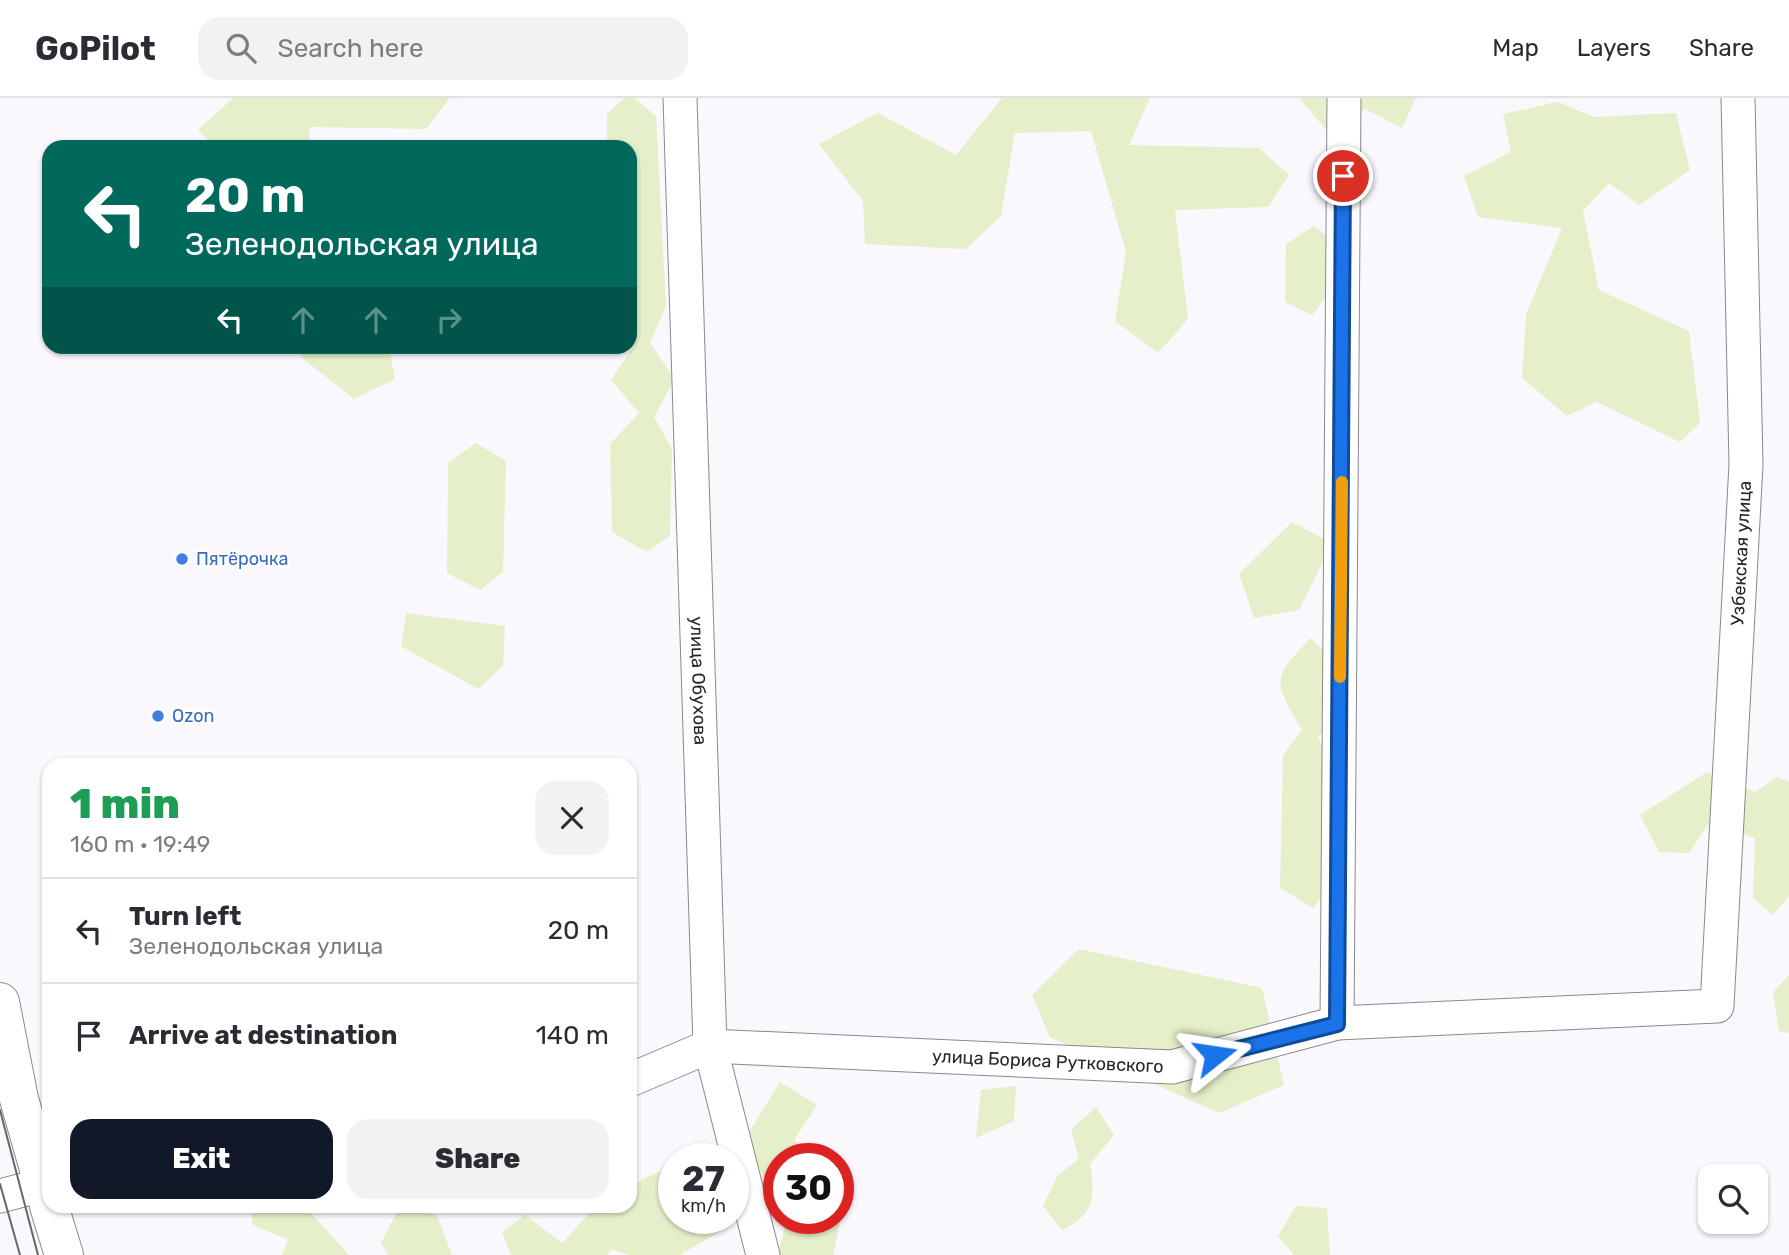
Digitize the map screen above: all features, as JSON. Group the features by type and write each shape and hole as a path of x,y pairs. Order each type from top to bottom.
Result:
{"main road":[{"path":"0,1002 19,1099 42,1174"},
{"path":"53,1213 64,1255"}],"street":[{"name":"улица Обухова","path":"680,98 710,1046 763,1255"},
{"path":"1337,1024 1344,98"},
{"name":"Узбекская улица","path":"1717,1006 1746,464 1738,98"},
{"name":"улица Бориса Рутковского","path":"637,1077 710,1046 1172,1067 1337,1024 1717,1006"},
{"path":"0,1196 42,1194"}],"green space":[{"path":"233,98 450,98 426,129 310,127 309,140 208,140 198,130"},
{"path":"624,98 634,98 656,116 666,306 650,343 675,379 654,417 672,449 670,536 647,552 612,532 610,444 639,413 611,380 628,354 637,354 637,140 607,140 607,114"},
{"path":"1002,98 1150,98 1129,145 1259,148 1289,175 1268,207 1175,210 1188,319 1158,353 1115,321 1126,252 1091,131 1015,133 1001,216 966,249 865,244 863,201 819,144 878,113 956,155"},
{"path":"1299,98 1416,98 1402,128 1365,109 1330,134"},
{"path":"1558,102 1594,117 1676,113 1690,170 1639,205 1609,183 1583,211 1599,290 1689,331 1700,423 1680,442 1597,402 1567,416 1522,378 1526,315 1562,228 1478,217 1464,176 1511,152 1503,114"},
{"path":"1314,226 1338,245 1336,284 1312,315 1285,302 1286,244"},
{"path":"302,354 390,354 395,379 354,399 301,357"},
{"path":"476,443 506,461 503,572 480,590 447,573 448,463"},
{"path":"1292,522 1332,543 1299,610 1254,618 1239,574"},
{"path":"406,613 505,626 503,666 478,689 401,646"},
{"path":"1310,638 1341,666 1342,704 1318,738 1336,771 1330,886 1313,908 1280,888 1283,755 1302,730 1286,701 1280,682 1288,664"},
{"path":"1707,772 1755,792 1777,777 1789,782 1789,896 1773,915 1753,898 1755,838 1710,822 1689,853 1659,852 1640,815"},
{"path":"1079,949 1262,988 1284,1085 1219,1113 1050,1037 1032,995"},
{"path":"1789,975 1789,1033 1779,1031 1773,992"},
{"path":"780,1082 817,1105 794,1140 797,1143 763,1143 763,1175 749,1154 749,1143 742,1143"},
{"path":"1016,1086 1014,1121 976,1138 981,1090"},
{"path":"1096,1107 1114,1135 1090,1164 1093,1186 1087,1211 1062,1230 1043,1206 1058,1175 1079,1159 1071,1130"},
{"path":"658,1172 658,1234 715,1234 680,1255 629,1255 611,1249 607,1255 511,1255 502,1232 525,1215 562,1243 590,1213 637,1213 637,1182"},
{"path":"1296,1206 1327,1208 1330,1255 1294,1255 1278,1236"},
{"path":"251,1213 311,1213 349,1255 282,1255 288,1240 253,1225"},
{"path":"396,1213 429,1213 437,1215 452,1255 388,1255 381,1243"},
{"path":"783,1234 837,1234 833,1255 778,1255"}],"tram line":[{"path":"0,1110 38,1255"},
{"path":"0,1184 20,1255"}],"slow traffic":[{"path":"1340,677 1342,482"}],"place":[{"name":"Пятёрочка","path":"182,559"},
{"name":"Ozon","path":"158,716"}],"route":[{"path":"1215,1055 1337,1024 1343,176"}]}
